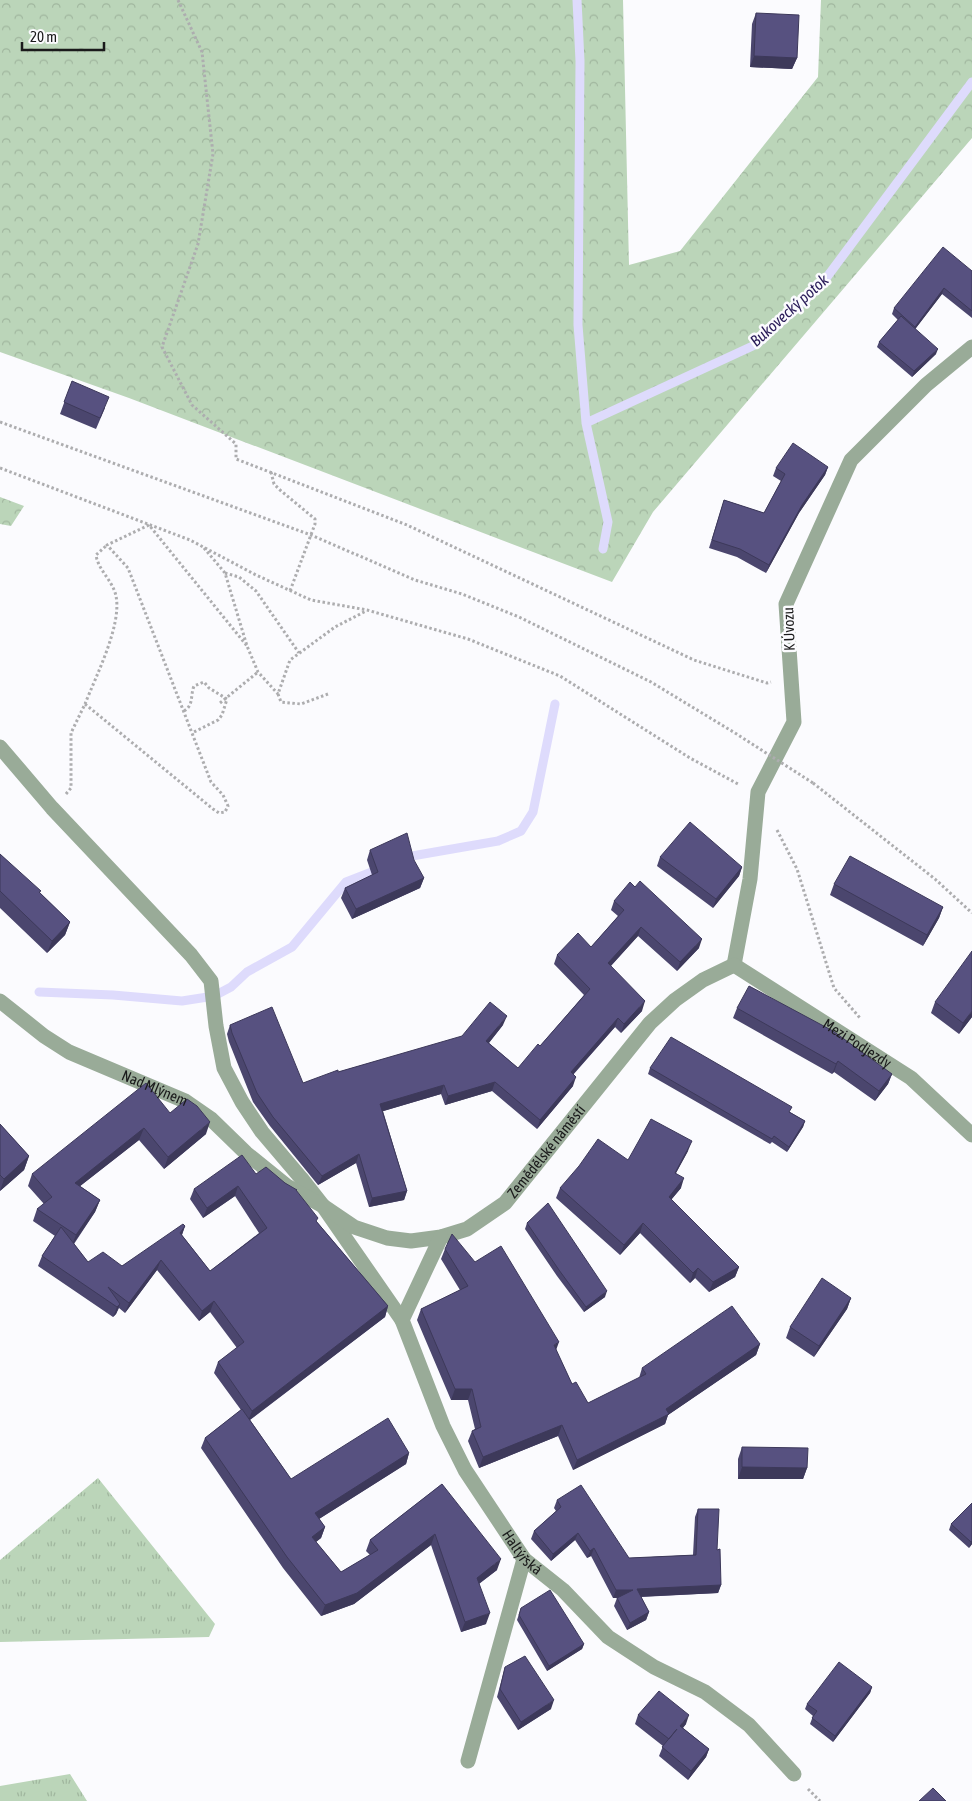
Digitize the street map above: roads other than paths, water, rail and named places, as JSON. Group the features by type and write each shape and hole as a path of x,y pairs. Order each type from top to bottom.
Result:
{"street":[{"name":"K Úvozu","path":"734,966 750,880 758,792 794,722 786,604 851,460 926,385 972,348"},
{"path":"0,747 52,808 191,955 210,981 224,1068 242,1102 262,1132 323,1206"},
{"name":"Mezi Podjezdy","path":"734,966 910,1078 972,1135"},
{"name":"Zemědělské náměstí","path":"323,1206 354,1227 387,1238 411,1241 441,1237 467,1229 505,1203 650,1024 675,1000 704,980 734,966"},
{"name":"Nad Mlýnem","path":"0,1001 44,1036 70,1052 185,1101 211,1119 246,1153 287,1186 323,1206"},
{"name":"Haltýřská","path":"323,1206 402,1320 443,1426 464,1470 524,1559 563,1590 608,1637 654,1667 705,1692 749,1725 794,1774"},
{"path":"402,1320 441,1237"},
{"path":"468,1761 524,1559"}],"waterway":[{"path":"577,0 580,61 578,325 586,423 608,522 603,549"},
{"name":"Bukovecký potok","path":"586,423 757,344 821,285 972,82"},
{"path":"403,859 498,841 521,831 533,812 555,704"},
{"path":"39,992 113,995 182,1001 214,996 231,987 247,972 292,947 346,882 382,868"}]}
